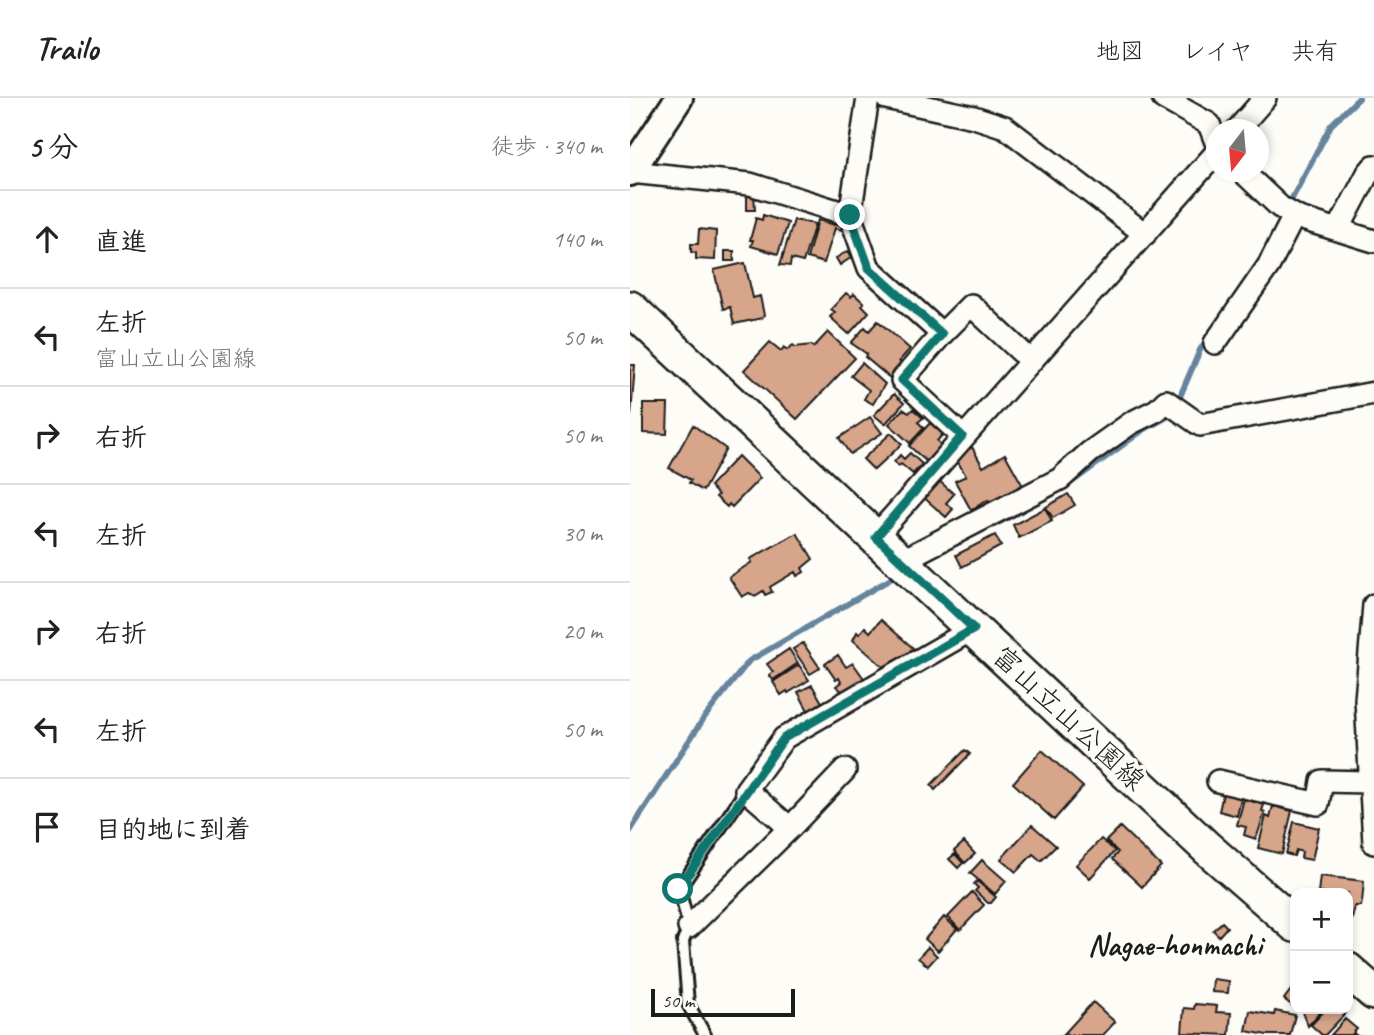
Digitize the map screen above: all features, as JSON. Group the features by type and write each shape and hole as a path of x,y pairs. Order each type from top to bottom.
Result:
{"main road":[{"name":"富山立山公園線","path":"630,308 1208,848 1290,921"},
{"path":"1353,974 1374,993"}],"street":[{"path":"679,98 630,172 750,184 850,215"},
{"path":"868,98 850,215 869,268 942,334"},
{"path":"886,98 974,117 1005,127 1145,234"},
{"path":"1163,98 1206,122"},
{"path":"1247,119 1265,98"},
{"path":"876,537 962,436 1206,164"},
{"path":"1338,230 1374,166"},
{"path":"1254,182 1287,211 1374,241"},
{"path":"1215,343 1269,265 1287,211"},
{"path":"962,436 902,380 942,334 971,305 1030,360"},
{"path":"901,561 1060,479 1090,452 1131,423 1157,410 1166,401 1200,425 1374,393"},
{"path":"1374,605 1370,701 1374,844"},
{"path":"790,828 746,790 784,738 974,629"},
{"path":"689,927 845,770"},
{"path":"1218,781 1318,804 1322,781 1371,788"}],"lane":[{"path":"705,1035 688,1004 683,941 689,927 678,889 746,790"}],"building":[{"path":"747,193 754,193 755,210 747,210"},
{"path":"763,215 788,223 778,254 751,246 756,218 762,220"},
{"path":"794,220 815,224 803,262 791,259 790,266 780,265"},
{"path":"818,220 835,225 836,220 845,222 842,230 835,228 824,263 807,258"},
{"path":"699,229 716,231 715,260 696,259 696,253 691,252 691,244 698,244"},
{"path":"725,251 734,251 734,261 725,261"},
{"path":"848,251 852,257 840,265 836,258"},
{"path":"745,263 753,298 760,296 764,315 762,318 734,324 730,307 723,309 714,270"},
{"path":"846,293 851,297 854,294 869,312 849,334 830,317 835,312 831,309"},
{"path":"878,321 910,349 899,361 902,364 890,378 865,357 867,354 851,343 865,327 869,331"},
{"path":"828,332 855,358 797,419 744,370 770,342 781,351 784,347 787,350 793,345 814,347"},
{"path":"862,363 885,384 873,404 864,399 869,390 851,376"},
{"path":"630,365 635,365 631,415 630,415"},
{"path":"894,394 904,403 885,424 874,415"},
{"path":"643,404 668,404 667,434 643,433"},
{"path":"903,409 909,413 913,409 923,418 918,422 924,428 910,443 889,424"},
{"path":"870,417 882,433 850,454 839,438"},
{"path":"930,423 943,434 937,441 941,445 927,462 909,446"},
{"path":"693,425 726,449 703,491 689,483 691,480 669,468"},
{"path":"891,433 902,444 874,470 863,459"},
{"path":"972,447 983,467 1005,454 1023,486 990,504 988,500 971,510 955,481 966,476 955,457"},
{"path":"910,453 922,464 913,474 894,462 900,455 904,459"},
{"path":"738,456 760,478 732,507 729,504 727,507 716,497 718,495 710,486"},
{"path":"937,479 954,494 946,503 953,509 946,517 922,496"},
{"path":"1068,494 1075,505 1053,518 1046,507"},
{"path":"1045,508 1052,521 1019,538 1013,525"},
{"path":"797,533 813,559 802,568 804,572 797,576 795,572 770,587 772,592 765,595 763,591 755,596 749,593 742,597 729,577 752,562 750,559"},
{"path":"995,535 1001,546 962,567 956,555"},
{"path":"881,620 913,648 889,672 853,640 857,632 859,634 865,627 870,632"},
{"path":"803,643 820,668 810,674 793,649"},
{"path":"789,649 798,663 773,680 769,675 773,672 767,664"},
{"path":"838,655 846,667 853,663 865,680 845,694 836,686 841,682 839,678 836,680 825,664"},
{"path":"799,665 809,680 781,695 773,682"},
{"path":"812,685 825,708 811,716 798,692"},
{"path":"965,750 970,754 935,790 931,785"},
{"path":"1042,750 1083,787 1054,820 1013,783"},
{"path":"1224,790 1242,794 1237,816 1219,811"},
{"path":"1244,799 1264,805 1262,811 1265,812 1256,839 1244,835 1246,827 1237,825"},
{"path":"1273,806 1292,811 1282,854 1258,848 1266,816 1270,818"},
{"path":"1294,822 1319,828 1312,860 1301,858 1302,852 1296,850 1294,856 1286,854"},
{"path":"1032,825 1056,846 1041,861 1033,854 1016,872 1001,859"},
{"path":"1120,827 1161,866 1142,887 1112,859 1118,852 1106,841"},
{"path":"1101,839 1115,851 1090,878 1076,865"},
{"path":"964,842 975,854 965,863 954,851"},
{"path":"955,854 963,863 958,868 949,859"},
{"path":"982,860 1006,881 995,894 970,873"},
{"path":"1320,876 1364,881 1361,906 1355,906 1353,915 1353,888 1319,888"},
{"path":"977,881 996,897 991,903 975,891 978,888 974,884"},
{"path":"972,892 984,905 960,930 948,917"},
{"path":"944,917 957,929 938,951 925,939"},
{"path":"1222,922 1227,927 1219,936 1213,930"},
{"path":"928,947 937,956 928,966 918,958"},
{"path":"1213,979 1229,981 1228,993 1212,992"},
{"path":"1290,991 1290,1004 1284,999"},
{"path":"1093,1002 1115,1022 1103,1035 1063,1035"},
{"path":"1195,1004 1217,1006 1216,1012 1231,1013 1229,1035 1182,1033 1184,1008 1194,1009"},
{"path":"1250,1011 1274,1015 1275,1011 1295,1015 1290,1035 1246,1031"},
{"path":"1304,1014 1319,1014 1308,1026"},
{"path":"1321,1014 1345,1014 1325,1035 1311,1025"},
{"path":"1345,1019 1357,1029 1353,1033 1356,1035 1331,1035"}],"waterway":[{"path":"1288,206 1331,125 1359,98"},
{"path":"1065,487 1143,430 1167,417 1178,401 1208,338"},
{"path":"994,525 1053,494"},
{"path":"630,831 704,718 749,661 901,573"}],"district":[{"name":"Nagae-honmachi","path":"1175,945"}],"route":[{"path":"678,889 784,738 974,629 876,537 962,436 902,380 942,334 869,268 850,215"}]}
